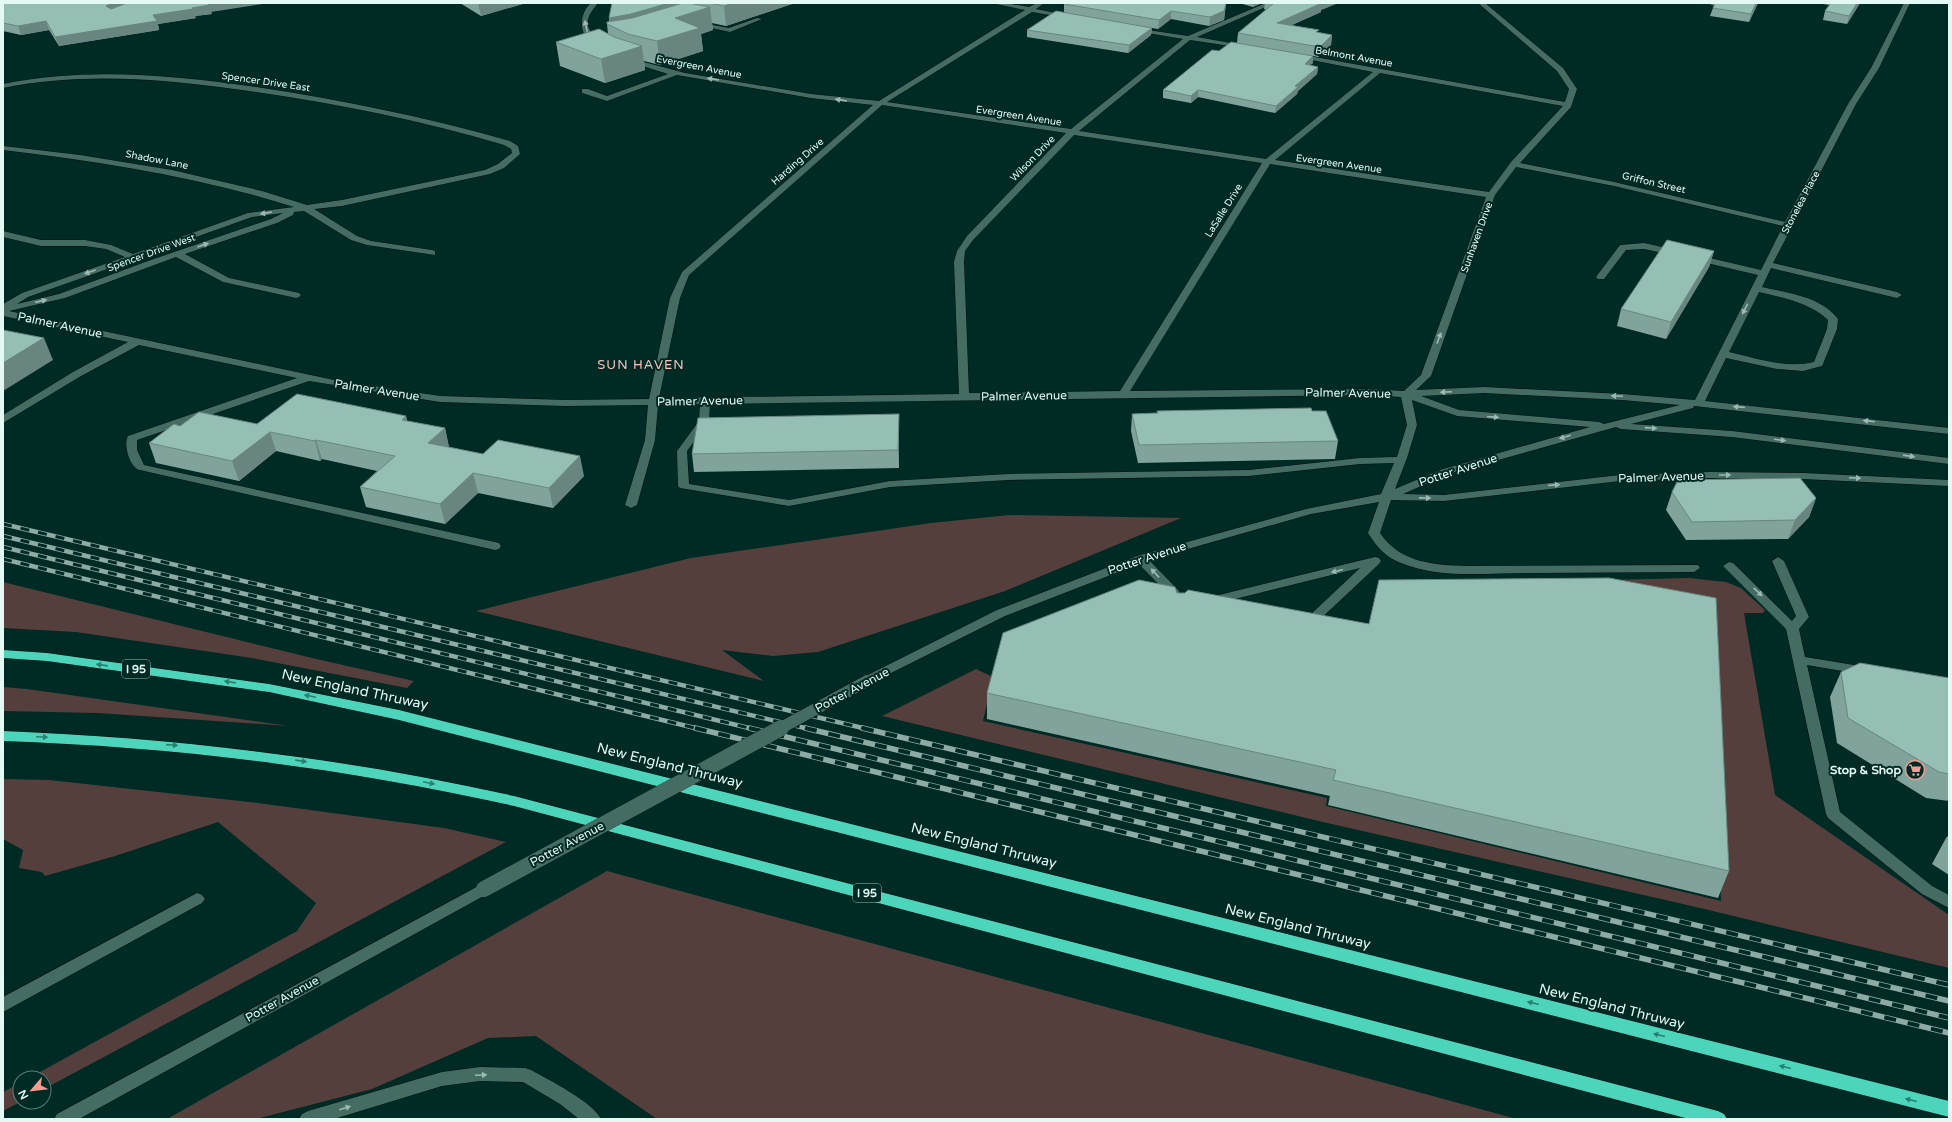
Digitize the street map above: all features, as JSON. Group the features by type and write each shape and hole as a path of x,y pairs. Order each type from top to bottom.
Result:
{"highway":[{"name":"New England Thruway","path":"3,654 47,657 269,688 399,715 1949,1109"},
{"name":"I 95","path":"3,736 76,738 188,746 297,760 406,778 514,801 1718,1119"}],"street":[{"path":"595,3 585,13 584,25 589,36 601,45"},
{"path":"994,3 1076,18"},
{"name":"Harding Drive","path":"631,505 650,440 653,402 675,298 685,274 880,103 1041,3"},
{"name":"Wilson Drive","path":"964,397 959,262 962,251 970,238 1071,134 1189,38 1272,3"},
{"path":"1481,3 1560,70 1573,89 1568,105"},
{"name":"Stonelea Place","path":"1698,404 1788,225 1852,104 1875,68 1907,3"},
{"path":"687,22 730,30 759,19"},
{"path":"1128,28 1250,48"},
{"name":"Belmont Avenue","path":"1288,55 1379,70 1568,105"},
{"name":"Evergreen Avenue","path":"622,57 641,65 677,73 849,102 880,103 1071,134 1491,195"},
{"name":"LaSalle Drive","path":"1123,394 1266,163 1379,70"},
{"path":"585,91 607,99 677,73"},
{"name":"Spencer Drive East","path":"3,86 45,78 80,74 109,74 206,82 295,94 429,121 507,143 515,148 516,154"},
{"name":"Sunhaven Drive","path":"1406,394 1426,376 1491,195 1514,164 1568,105"},
{"name":"Shadow Lane","path":"3,148 80,157 172,172 259,193 304,207"},
{"name":"Spencer Drive West","path":"3,309 25,294 252,215 342,203 487,172 502,166 516,154"},
{"name":"Griffon Street","path":"1514,164 1614,184 1788,225"},
{"path":"304,207 354,238 370,244 432,253"},
{"name":"Spencer Drive West","path":"3,309 62,296 151,263 274,221 304,207"},
{"path":"3,234 41,243 85,243 108,247 151,263"},
{"path":"1601,277 1623,247 1639,245 1897,295"},
{"path":"177,254 226,280 296,295"},
{"path":"1723,354 1777,366 1803,368 1818,364 1832,329 1833,319 1825,310 1804,300 1756,288"},
{"name":"Palmer Avenue","path":"3,314 309,378 440,399 566,403 1123,394 1368,392 1406,394 1484,390 1622,397 1949,430"},
{"path":"3,420 77,374 136,342"},
{"path":"309,378 132,438 132,450 140,467 495,546"},
{"path":"1406,394 1412,425 1401,460 1386,497 1374,533 1386,550 1409,563 1435,569 1694,568"},
{"name":"Palmer Avenue","path":"1406,394 1457,414 1732,434 1949,461"},
{"path":"705,401 704,420 682,451 684,486 789,503 890,484 1008,477 1249,473 1360,461 1401,460"},
{"name":"Potter Avenue","path":"64,1119 867,681 1001,613 1141,558 1310,512 1386,497 1439,474 1576,434 1698,404"},
{"name":"Palmer Avenue","path":"1386,497 1444,498 1500,490 1620,478 1710,475 1803,476 1949,483"},
{"path":"1312,620 1386,550"},
{"path":"1141,558 1175,594 1178,607"},
{"path":"1197,604 1375,561"},
{"path":"1778,561 1803,617 1792,628"},
{"path":"1729,566 1792,628 1833,814 1927,890 1949,902"},
{"path":"1800,660 1879,673"},
{"path":"3,1004 196,899"},
{"path":"308,1119 442,1079 480,1074 524,1075 566,1099 592,1119"}],"shaded area":[{"path":"1009,515 1181,518 1005,591 818,652 773,656 722,650 764,681 476,611 691,558 931,523"},
{"path":"1689,578 1726,582 1741,588 1765,610 1763,613 1744,613 1775,795 1949,915 1949,968 1696,907 1323,822 882,716 976,669 993,677 983,721 1327,798 1326,806 1721,901 1712,622 1457,591 1438,579 1567,581"},
{"path":"3,582 312,658 414,681 407,688 252,658 76,632 3,628"},
{"path":"3,687 27,689 289,726 98,713 3,711"},
{"path":"3,779 49,780 258,803 444,828 506,842 52,1085 52,1070 44,1070 297,931 316,903 218,822 115,856 45,876 42,872 19,868 23,850 3,839"},
{"path":"607,871 1517,1119 657,1119 536,1036 488,1038 372,1089 256,1119 167,1119"},
{"path":"12,1087 12,1106 3,1111 3,1092"}],"building":[{"path":"3,3 113,3 106,6 111,9 127,3 212,3 208,4 209,5 192,8 193,9 153,15 157,21 55,37 46,21 18,26 3,23"},
{"path":"612,3 669,3 631,14 609,18"},
{"path":"683,3 710,7 675,18 700,28 657,41 628,34 607,24 607,22 632,18"},
{"path":"709,3 733,3 724,6"},
{"path":"1226,3 1224,11 1210,17 1171,11 1159,20 1064,4"},
{"path":"1274,3 1322,3 1277,23 1319,30 1316,32 1332,35 1320,47 1238,33"},
{"path":"1715,3 1756,3 1751,14 1713,8"},
{"path":"1831,3 1857,3 1849,16 1825,11"},
{"path":"1056,11 1152,28 1129,45 1027,30"},
{"path":"599,29 614,37 642,46 601,59 556,42"},
{"path":"1231,42 1313,56 1305,64 1318,67 1295,86 1298,87 1276,106 1198,90 1191,96 1163,90 1212,50 1219,51"},
{"path":"1667,240 1714,251 1671,322 1621,309"},
{"path":"3,330 44,338 3,363"},
{"path":"297,394 406,416 402,420 445,428 428,443 483,454 498,440 580,456 549,488 473,473 440,504 360,487 395,456 270,432 232,461 149,443 174,424 180,426 199,412 257,424"},
{"path":"1311,408 1312,411 1326,411 1338,441 1139,445 1132,414 1158,413 1157,411"},
{"path":"899,414 898,450 692,454 698,418"},
{"path":"1800,478 1816,498 1795,520 1692,522 1672,492 1678,480"},
{"path":"1609,578 1716,598 1729,871 1333,780 1336,770 987,693 1003,633 1139,580 1175,587 1177,593 1185,593 1188,590 1369,624 1379,580"},
{"path":"1860,663 1949,678 1949,774 1939,772 1848,718 1841,672"}],"railway":[{"path":"3,524 867,729"},
{"path":"3,536 809,729"},
{"path":"3,547 753,729"},
{"path":"3,559 699,729"},
{"path":"695,728 1949,1033"},
{"path":"749,728 1949,1018"},
{"path":"805,728 1949,1001"},
{"path":"862,728 1949,985"}],"place":[{"name":"Stop & Shop","path":"1915,770"}],"district":[{"name":"SUN HAVEN","path":"641,364"}]}
